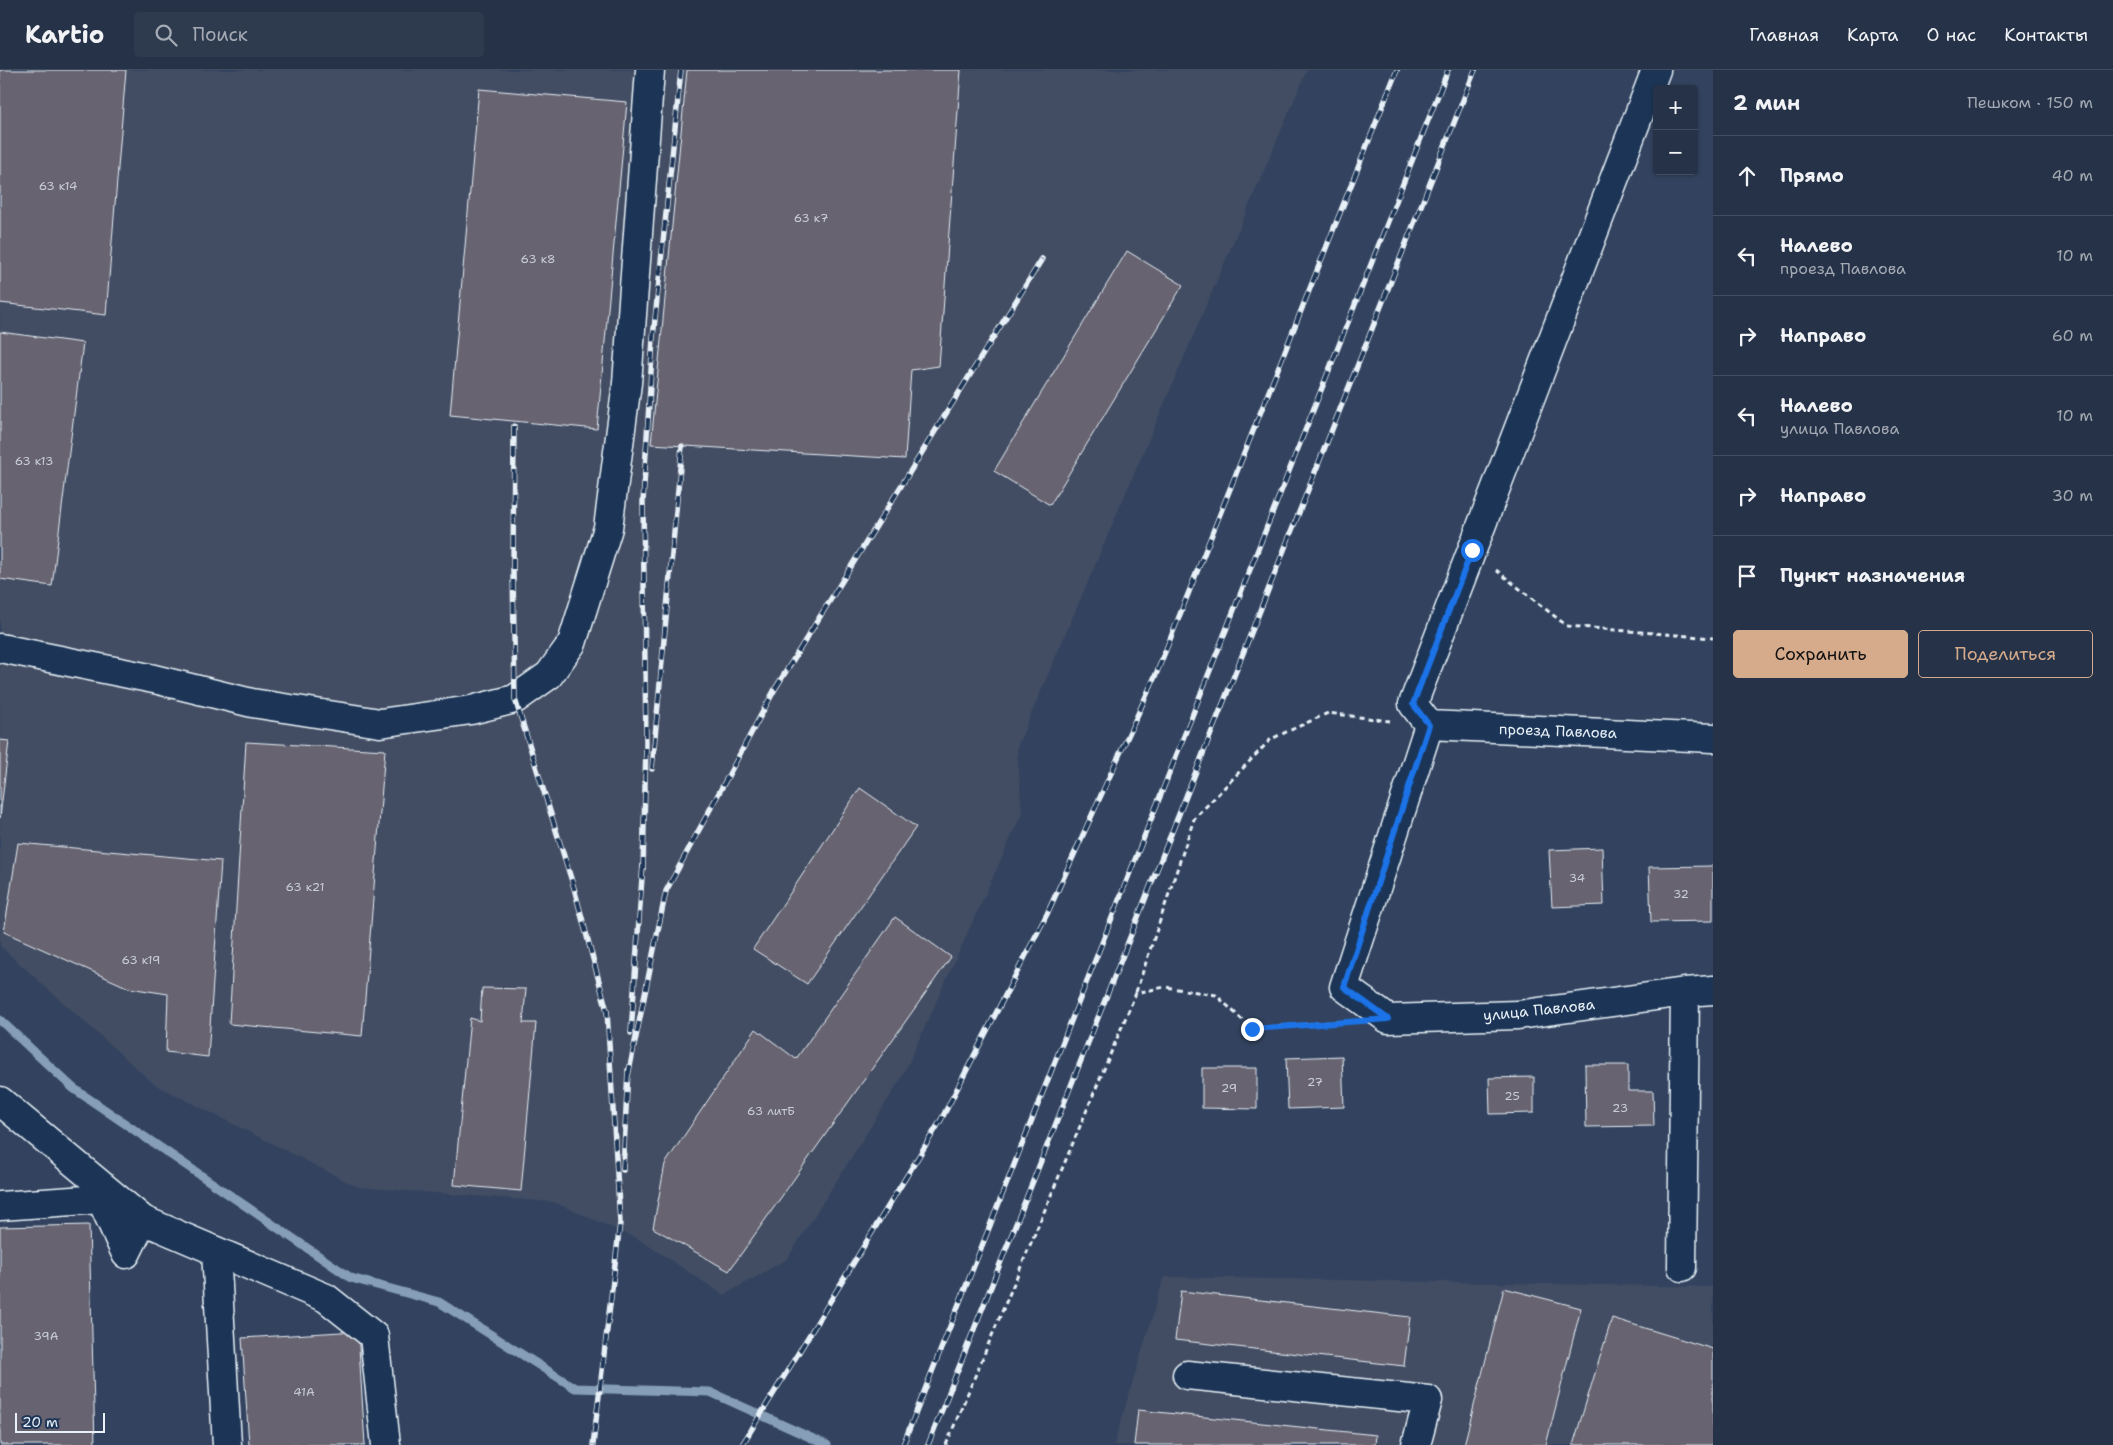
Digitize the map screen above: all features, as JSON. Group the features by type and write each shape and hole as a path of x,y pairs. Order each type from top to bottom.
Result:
{"street":[{"path":"0,648 154,679 252,703 380,723 470,710 515,699 549,675 572,643 608,528 627,383 650,70"},
{"path":"1388,1019 1344,987 1421,715 1472,550 1656,70"},
{"name":"проезд Павлова","path":"1421,715 1713,738"},
{"name":"улица Павлова","path":"1388,1019 1518,1015 1685,992 1713,990"},
{"path":"1682,1267 1685,992"},
{"path":"0,1101 143,1220 326,1298 374,1336 386,1445"},
{"path":"0,1206 100,1199 126,1254 143,1220"},
{"path":"216,1251 226,1445"},
{"path":"1187,1375 1428,1400 1416,1445"}],"path":[{"path":"1472,550 1567,626 1713,638"},
{"path":"946,1445 1136,993 1194,819 1271,739 1328,713 1421,715"},
{"path":"1136,993 1165,987 1216,995 1252,1029 1388,1019"}],"shaded area":[{"path":"0,70 1307,70 1017,747 1022,813 902,1077 787,1259 724,1295 640,1240 554,1202 358,1187 154,1084 0,946"},
{"path":"1164,1277 1713,1287 1713,1445 1114,1445"}],"building":[{"path":"0,70 126,70 106,315 0,303"},
{"path":"687,70 961,70 939,366 911,370 905,459 651,444"},
{"path":"479,89 627,102 597,429 450,415"},
{"path":"1127,251 1183,285 1050,505 994,471"},
{"path":"0,332 83,343 52,586 0,579"},
{"path":"0,740 9,741 0,818"},
{"path":"246,742 385,750 362,1036 229,1024"},
{"path":"860,788 916,827 807,984 753,949"},
{"path":"18,843 221,861 208,1057 166,1052 168,994 129,988 4,932"},
{"path":"1602,848 1604,905 1552,907 1549,850"},
{"path":"1713,866 1713,921 1651,922 1649,867"},
{"path":"895,917 951,957 729,1271 653,1228 665,1164 756,1029 796,1059"},
{"path":"482,988 526,989 523,1023 536,1023 521,1191 454,1185 470,1018 480,1021"},
{"path":"1342,1056 1344,1107 1288,1109 1286,1058"},
{"path":"1585,1065 1628,1065 1628,1091 1653,1091 1654,1126 1586,1127"},
{"path":"1202,1068 1257,1068 1257,1109 1202,1108"},
{"path":"1534,1077 1534,1113 1490,1114 1489,1078"},
{"path":"89,1225 95,1445 0,1445 0,1227"},
{"path":"1504,1288 1581,1308 1546,1445 1464,1445"},
{"path":"1181,1291 1410,1317 1404,1366 1175,1340"},
{"path":"1612,1318 1713,1349 1713,1445 1573,1445"},
{"path":"358,1331 365,1445 249,1445 242,1338"},
{"path":"1138,1410 1376,1435 1375,1445 1134,1445"}],"waterway":[{"path":"0,1020 73,1088 351,1278 439,1302 575,1388 710,1392 827,1445"}],"railway":[{"path":"643,869 646,744 643,502 653,338 681,70"},
{"path":"742,1445 941,1120 1047,914 1157,672 1397,70"},
{"path":"903,1445 1448,70"},
{"path":"928,1445 1475,70"},
{"path":"628,1076 666,891 775,689 1042,259"},
{"path":"514,426 513,571 515,699 574,888 607,1011 620,1223 593,1445"},
{"path":"652,769 682,446"},
{"path":"631,1033 643,863"},
{"path":"623,1170 628,1070"}],"route":[{"path":"1252,1029 1388,1019 1344,987 1429,725 1413,704 1472,550"}]}
